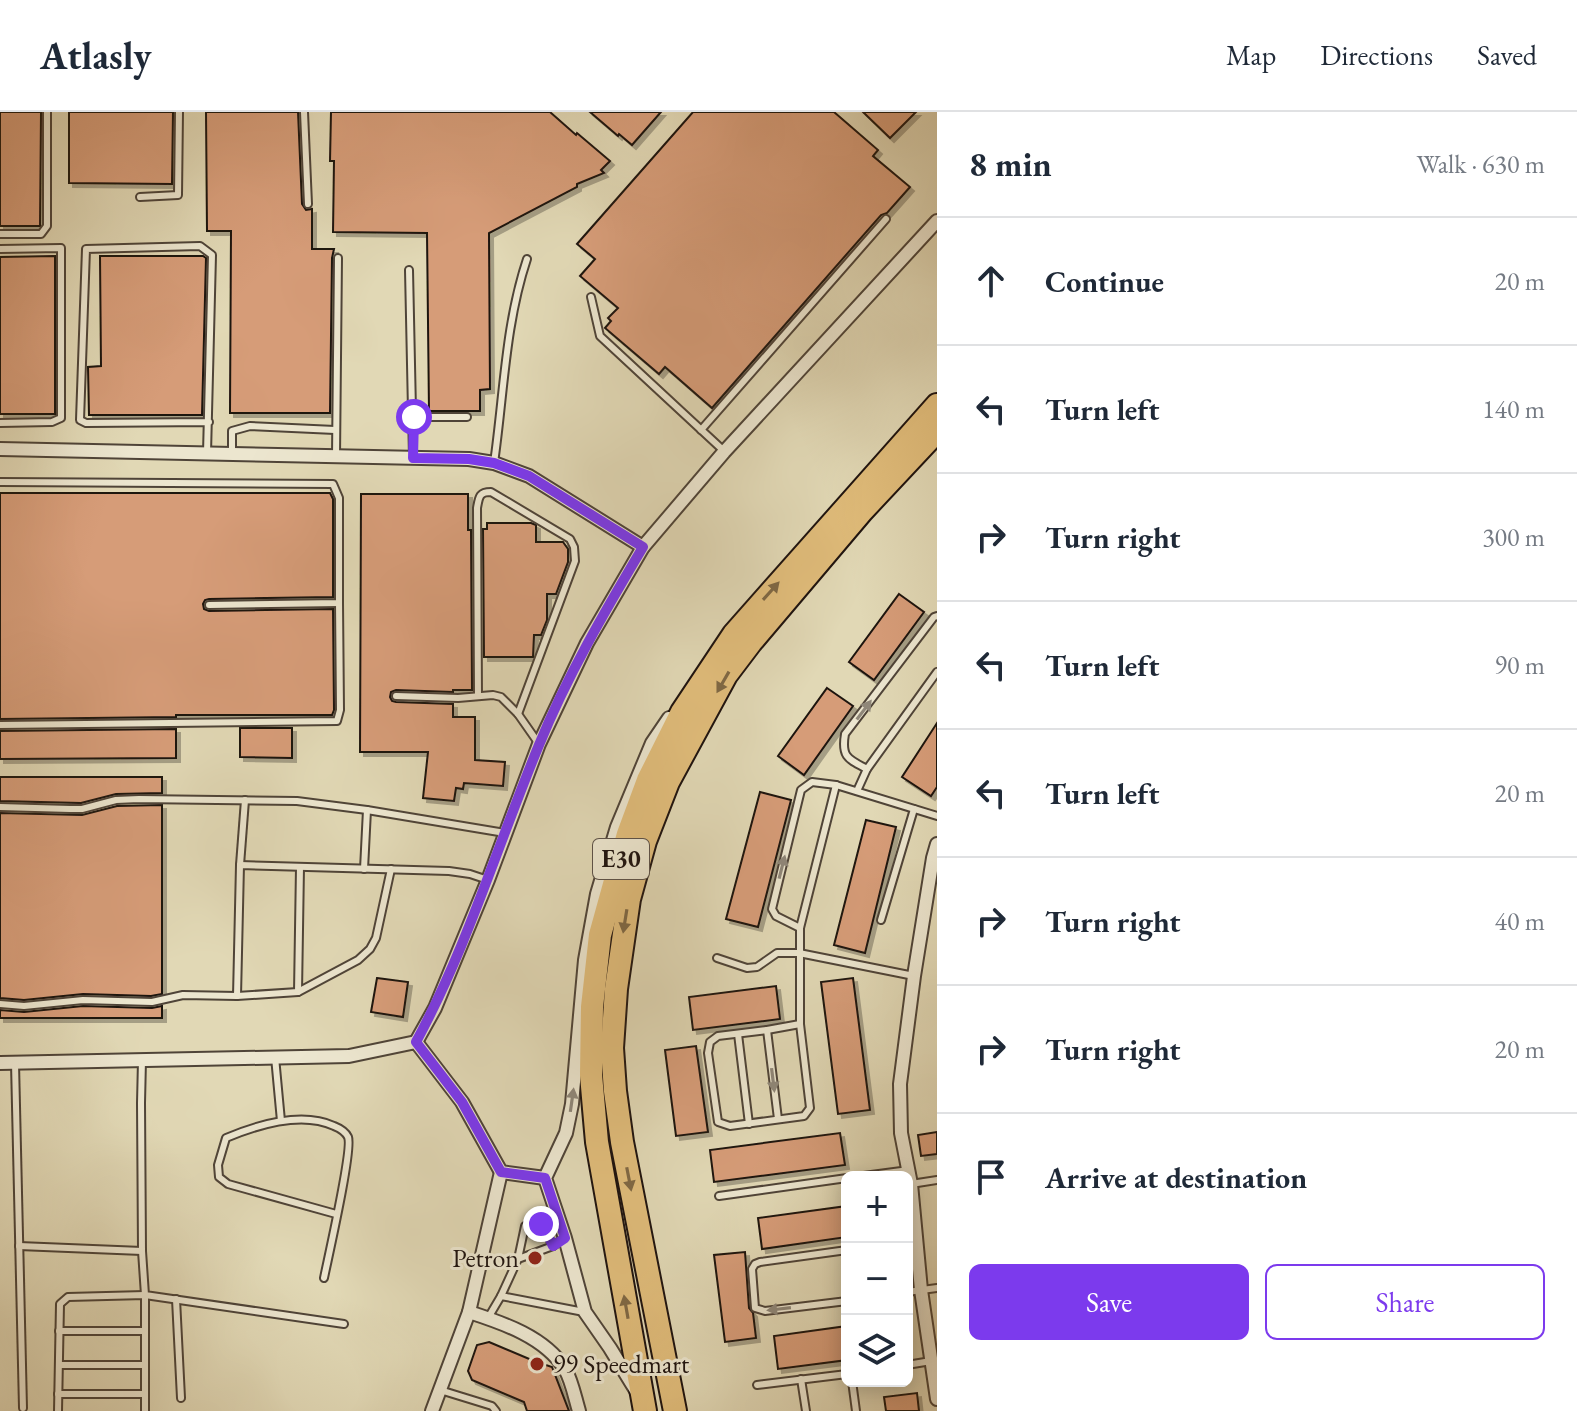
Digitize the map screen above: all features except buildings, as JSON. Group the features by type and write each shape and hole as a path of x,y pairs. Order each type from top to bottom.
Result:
{"highway":[{"name":"E30","path":"644,1406 597,1142 591,1075 592,1007 600,935 624,848 648,780 682,712 734,634 937,405"},
{"name":"E30","path":"675,1411 622,1142 614,1076 612,1048 616,989 633,884 645,841 668,782 726,675 862,511 937,431"}],"street":[{"path":"0,1063 349,1056 416,1042 435,1008 488,880 539,744 587,643 643,547 724,452 937,221"},
{"path":"0,449 469,459 494,463 529,476 643,547"},
{"path":"644,1406 585,1312 545,1178 566,1133 572,1104 585,960 597,894 617,827 652,743 684,693 734,634"},
{"path":"909,1170 901,1133 900,1084 914,976 937,844"},
{"path":"416,1042 462,1102 501,1172 469,1312 432,1411"},
{"path":"501,1172 545,1178"},
{"path":"913,1205 921,1290 934,1361 937,1399"},
{"path":"469,1312 521,1332 549,1349 566,1370 579,1411"}],"lane":[{"path":"0,234 41,234 47,226 47,112"},
{"path":"140,197 178,195 179,112"},
{"path":"304,112 308,204"},
{"path":"701,430 886,219"},
{"path":"207,453 209,422 212,255 200,246 86,249 80,420 86,423 209,422"},
{"path":"0,249 61,248 61,418 52,422 0,423"},
{"path":"336,456 338,258"},
{"path":"494,463 511,317 527,259"},
{"path":"409,270 413,458"},
{"path":"591,297 600,336 724,452"},
{"path":"414,417 467,417"},
{"path":"232,454 232,431 250,426 335,430"},
{"path":"0,482 333,484 339,498 340,710 337,721 0,725"},
{"path":"478,696 477,508 479,496 483,492 491,492 570,539 574,547 575,561 518,714"},
{"path":"209,605 339,603"},
{"path":"867,769 850,760 843,747 845,734 937,616"},
{"path":"857,791 867,769 937,672"},
{"path":"396,696 501,697 518,714 539,744"},
{"path":"800,928 776,916 772,909 801,790 812,782 836,785 937,816"},
{"path":"800,1024 718,1036 710,1042 708,1053 718,1122 730,1126 804,1116 810,1108 800,1024 800,928 836,785"},
{"path":"0,807 82,809 116,800 297,801 506,834"},
{"path":"237,996 245,800"},
{"path":"881,920 914,809"},
{"path":"364,869 367,810"},
{"path":"240,865 449,871 488,880"},
{"path":"298,992 300,867"},
{"path":"0,1004 24,1006 83,1000 152,1002 183,995 237,996 298,992 358,960 370,949 376,938 391,869"},
{"path":"717,958 747,968 757,967 777,953 799,953 914,976"},
{"path":"767,1030 778,1119"},
{"path":"738,1034 749,1124"},
{"path":"275,1057 281,1121"},
{"path":"142,1060 145,1411"},
{"path":"15,1063 23,1408"},
{"path":"324,1278 349,1150 348,1138 341,1129 320,1120 281,1121 226,1138 218,1165 219,1177 228,1184 336,1214"},
{"path":"901,1171 909,1170"},
{"path":"719,1196 841,1179"},
{"path":"913,1184 937,1180"},
{"path":"488,1318 518,1259 525,1226 542,1225 553,1246"},
{"path":"518,1259 553,1246 565,1238"},
{"path":"19,1246 142,1251"},
{"path":"841,1251 760,1262 752,1269 755,1308 765,1311 841,1302"},
{"path":"913,1291 937,1288"},
{"path":"58,1411 60,1304 68,1297 145,1295 344,1324"},
{"path":"501,1296 585,1312"},
{"path":"176,1299 181,1398"},
{"path":"59,1331 145,1331"},
{"path":"913,1364 934,1361"},
{"path":"59,1365 145,1365"},
{"path":"757,1385 841,1375"},
{"path":"801,1379 806,1411"},
{"path":"853,1387 856,1411"},
{"path":"440,1390 492,1406 496,1411"},
{"path":"58,1394 145,1394"}],"place":[{"name":"Petron","path":"535,1258"},
{"name":"99 Speedmart","path":"537,1364"}],"route":[{"path":"414,417 413,458 469,459 494,463 529,476 643,547 587,643 539,744 488,880 435,1008 416,1042 462,1102 501,1172 545,1178 565,1238 553,1246 541,1224"}]}
